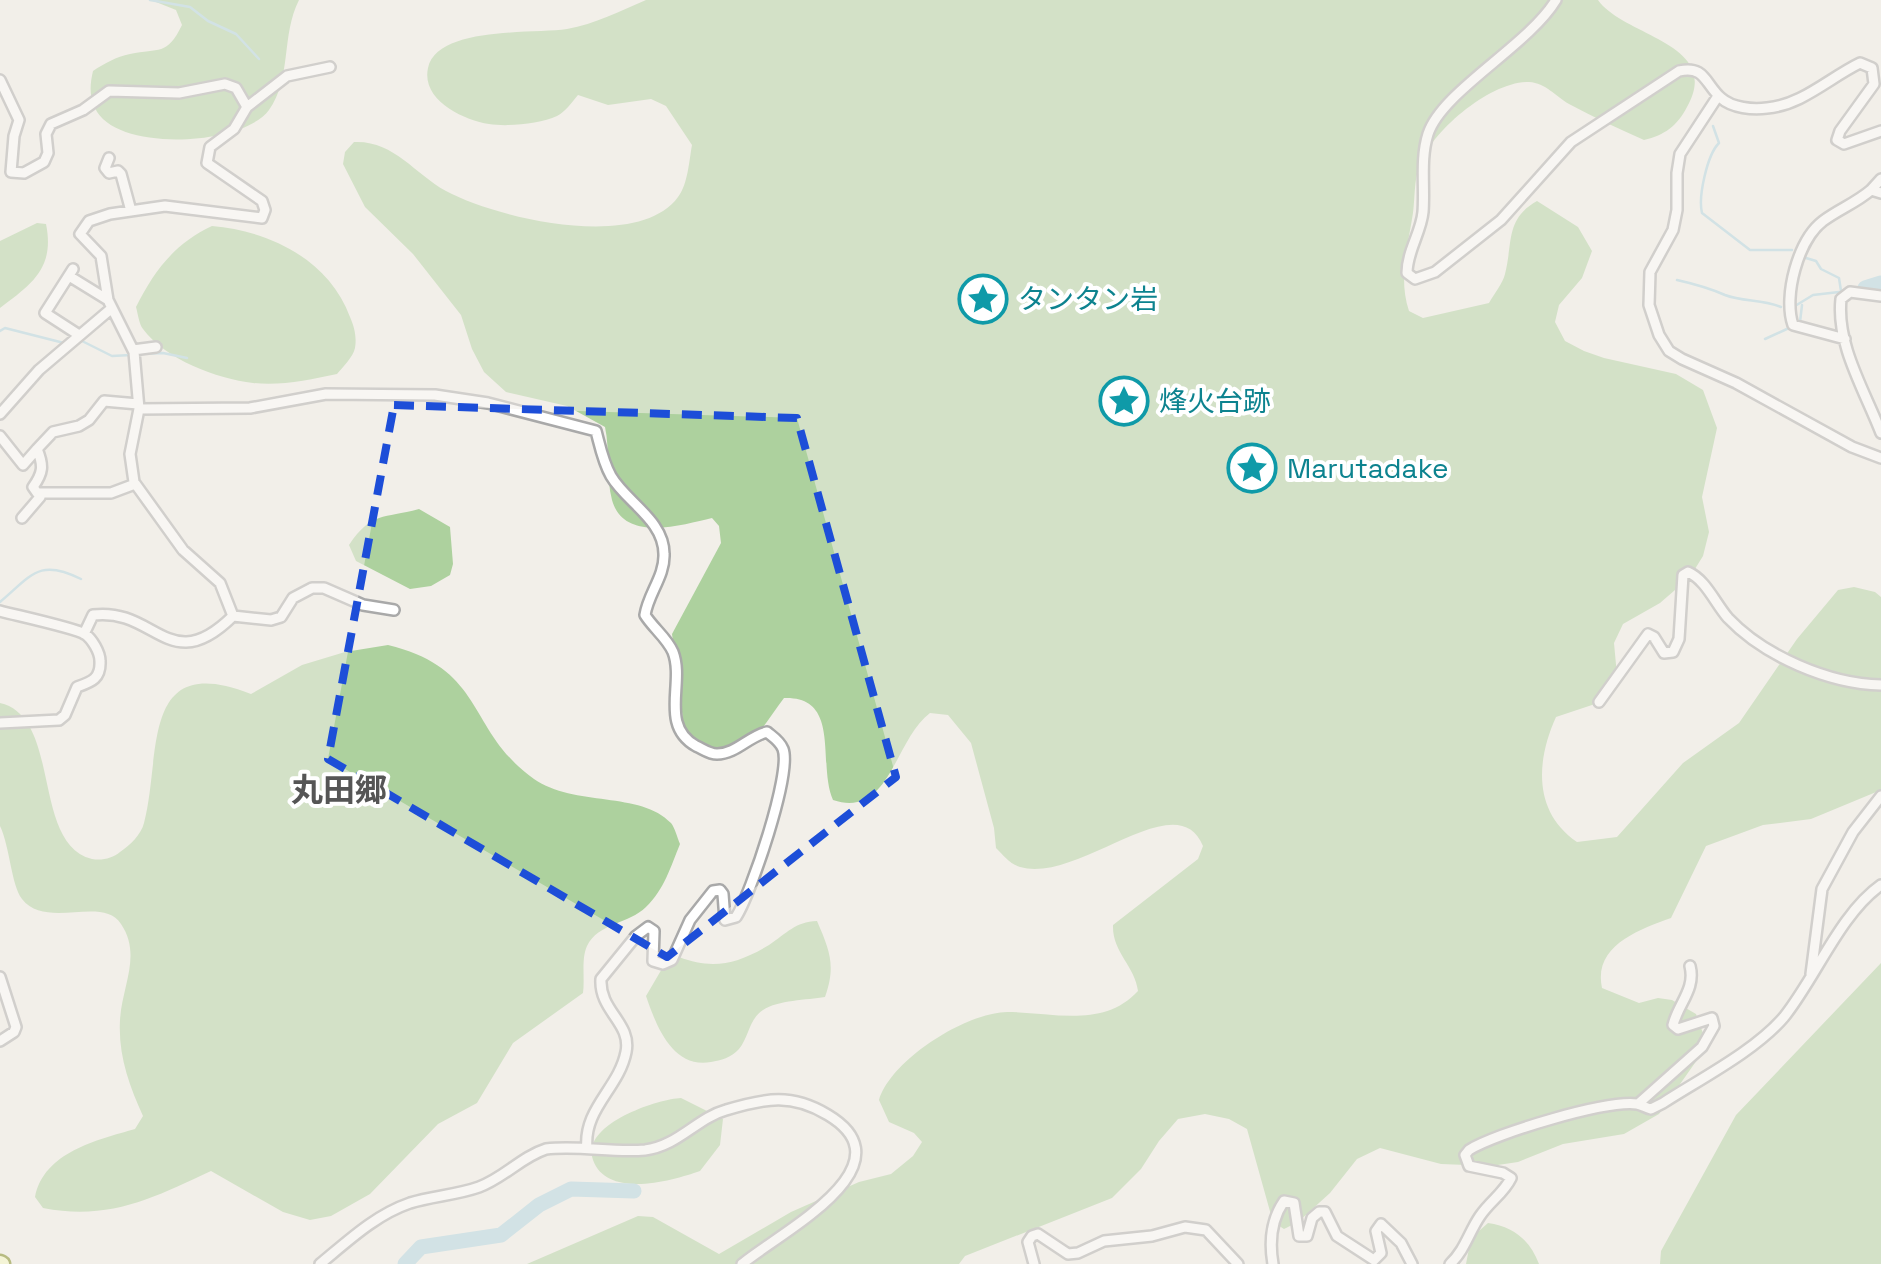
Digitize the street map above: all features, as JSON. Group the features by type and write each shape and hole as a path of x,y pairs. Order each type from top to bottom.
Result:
{"street":[{"path":"1556,0 1526,38 1451,102 1428,134 1422,220 1407,264 1408,272 1415,278 1435,272 1500,220 1572,142 1678,71 1695,69 1709,78 1718,96 1746,108 1782,105 1811,93 1860,63 1872,68 1874,84 1840,131 1838,140 1844,144 1881,132"},
{"path":"233,616 220,583 184,550 135,484 130,454 138,407 134,353 110,304 100,256 80,234 89,221 131,211 190,207 262,218 262,201 208,164 210,147 234,129 247,106 287,76 330,66"},
{"path":"0,80 19,120 12,172"},
{"path":"0,178 12,172 24,173 44,162 48,153 46,134 51,124 82,110 109,91 179,93 224,84 236,88 247,106"},
{"path":"1718,96 1680,154 1673,230 1650,272 1649,305 1658,335 1669,351 1736,382 1852,447 1881,458"},
{"path":"109,158 104,168 121,174 131,211"},
{"path":"1845,339 1793,325 1787,309 1800,250 1820,222 1876,191 1881,179"},
{"path":"79,335 43,316 71,273 110,304"},
{"path":"1881,296 1860,292 1845,295 1840,311 1845,339 1881,433"},
{"path":"0,414 39,370 110,304"},
{"path":"134,353 156,347"},
{"path":"0,436 22,465 54,432 89,420 104,401 138,407 250,408 326,394 434,394 488,403 596,431 610,475 642,511 662,542 661,571 645,615 673,653 675,717 680,731 686,740 716,754 729,752 766,732 782,744 784,778 744,904 736,917 724,920 723,894 713,890 690,920 672,960 662,964 654,961 654,931 648,928 636,936 601,979 604,1006 626,1034 626,1051 587,1123 587,1148"},
{"path":"37,450 43,463 42,474 33,487 39,493 111,493 135,484"},
{"path":"22,518 40,497 39,493"},
{"path":"1599,702 1648,634 1654,636 1664,653 1674,652 1679,639 1682,576 1688,572 1697,576 1745,635 1807,668 1836,678 1881,685"},
{"path":"84,634 93,615 106,613 136,622 170,641 185,643 202,638 233,616 272,620 280,617 293,598 312,588 324,588 362,605 394,610"},
{"path":"0,611 84,634 98,650 99,675 77,687 66,715 44,723 0,723"},
{"path":"1811,976 1822,888 1852,832 1881,796"},
{"path":"1450,1264 1467,1243 1479,1217 1506,1189 1511,1178 1469,1166 1465,1155 1469,1150 1533,1125 1601,1109 1638,1104 1651,1109 1663,1103 1782,1020 1854,912 1881,884"},
{"path":"1638,1104 1708,1039 1714,1026 1712,1018 1678,1029 1673,1025 1693,976 1690,966"},
{"path":"0,976 16,1027 0,1040"},
{"path":"320,1264 368,1224 408,1204 497,1180 532,1154 546,1149 647,1150 682,1137 723,1110 769,1100 798,1100 842,1124 852,1134 857,1151 847,1179 812,1214 742,1264"},
{"path":"1273,1264 1270,1250 1275,1216 1284,1201 1290,1201 1294,1204 1300,1236 1307,1236 1312,1218 1324,1212 1337,1236 1374,1260 1381,1253 1376,1231 1381,1224 1401,1243 1412,1264"},
{"path":"1034,1264 1028,1242 1038,1234 1068,1254 1104,1240 1152,1236 1185,1227 1206,1230 1238,1264"}],"highlighted area":[{"path":"394,405 797,418 896,777 667,957 328,759"}],"green space":[{"path":"151,0 299,0 290,27 281,84 269,110 255,122 208,137 152,138 107,122 92,99 93,71 120,57 167,46 182,25 176,10"},
{"path":"646,0 1598,0 1611,13 1682,55 1692,68 1695,86 1687,107 1670,129 1644,140 1529,82 1497,90 1464,111 1436,138 1419,167 1404,274 1409,311 1423,318 1489,303 1504,277 1515,224 1537,201 1578,227 1592,251 1582,278 1559,305 1555,322 1565,341 1604,358 1676,374 1703,390 1717,428 1702,497 1709,532 1703,556 1690,577 1660,603 1623,624 1614,643 1618,686 1604,701 1556,717 1549,734 1542,768 1546,801 1552,816 1577,842 1617,837 1683,763 1739,723 1797,639 1838,590 1854,587 1881,597 1881,790 1811,819 1763,825 1706,846 1671,918 1632,934 1604,961 1602,988 1639,1003 1658,998 1672,1000 1696,1014 1704,1036 1697,1060 1659,1114 1624,1134 1563,1144 1518,1162 1491,1166 1441,1164 1380,1148 1357,1159 1330,1193 1298,1222 1284,1229 1273,1222 1247,1129 1229,1119 1205,1114 1178,1119 1141,1169 1112,1198 965,1256 959,1264 527,1264 638,1216 653,1217 719,1254 791,1212 859,1182 891,1174 913,1156 922,1142 914,1133 889,1122 879,1100 898,1070 932,1041 990,1014 1076,1016 1124,1003 1138,991 1116,943 1113,925 1198,859 1203,846 1190,829 1172,825 1149,829 1070,862 1044,868 1016,866 996,848 971,743 948,715 930,713 918,725 879,788 852,803 833,800 821,720 814,708 802,700 784,698 754,739 731,756 718,759 703,755 686,743 672,634 721,543 719,526 712,518 655,528 628,522 612,500 605,427 567,406 506,392 484,372 461,315 413,254 365,207 343,164 345,152 354,142 380,146 434,184 469,201 566,225 632,223 659,214 681,192 692,145 666,106 651,99 608,105 578,95 563,112 550,119 496,125 456,113 437,99 428,79 435,54 449,45 488,35 577,27"},
{"path":"37,223 46,224 44,264 22,291 0,308 0,241"},
{"path":"212,226 276,242 328,279 351,320 356,344 337,374 284,383 239,381 178,358 143,329 136,307 150,282 176,250"},
{"path":"419,509 450,527 450,575 431,586 410,589 356,561 349,545 365,526 379,518"},
{"path":"388,645 443,669 460,685 496,741 534,779 568,793 643,807 671,823 680,844 658,893 639,913 592,938 584,957 583,993 513,1043 477,1103 438,1124 370,1194 331,1216 310,1220 283,1212 211,1171 150,1198 110,1209 89,1212 43,1208 35,1197 49,1169 74,1150 135,1129 143,1116 129,1081 121,1045 121,1007 130,947 121,924 113,916 101,912 45,912 32,908 18,892 0,826 0,703 19,713 32,731 52,807 73,849 92,859 103,859 128,846 143,827 156,741 162,716 173,698 190,686 215,684 251,694 302,665"},
{"path":"817,921 830,959 825,997 784,1002 763,1010 739,1049 722,1059 686,1059 668,1043 646,996 663,967 679,957 714,964 735,961 797,926"},
{"path":"1881,963 1881,1264 1660,1264 1661,1251 1736,1115"},
{"path":"681,1098 723,1119 720,1145 700,1171 641,1184 612,1180 600,1172 593,1160 592,1147 609,1125 655,1103"},
{"path":"1488,1223 1520,1236 1539,1264 1466,1264 1471,1238"}],"waterway":[{"path":"150,0 190,7 236,34 259,59"},
{"path":"1713,126 1719,143 1704,176 1702,213 1750,250 1792,250"},
{"path":"1806,258 1839,278 1841,291"},
{"path":"1677,280 1781,307"},
{"path":"1865,288 1881,283"},
{"path":"1795,306 1813,295 1839,292"},
{"path":"1800,322 1802,305"},
{"path":"0,331 5,328 64,343"},
{"path":"1765,339 1789,328"},
{"path":"82,341 112,356 131,355"},
{"path":"139,354 187,358"},
{"path":"0,602 37,572 55,570 81,579"},
{"path":"405,1264 421,1247 501,1235 539,1205 571,1189 634,1191"}],"place":[{"name":"タンタン岩","path":"983,299"},
{"name":"烽火台跡","path":"1124,401"},
{"name":"Marutadake","path":"1252,468"}],"district":[{"name":"丸田郷","path":"339,790"}]}
